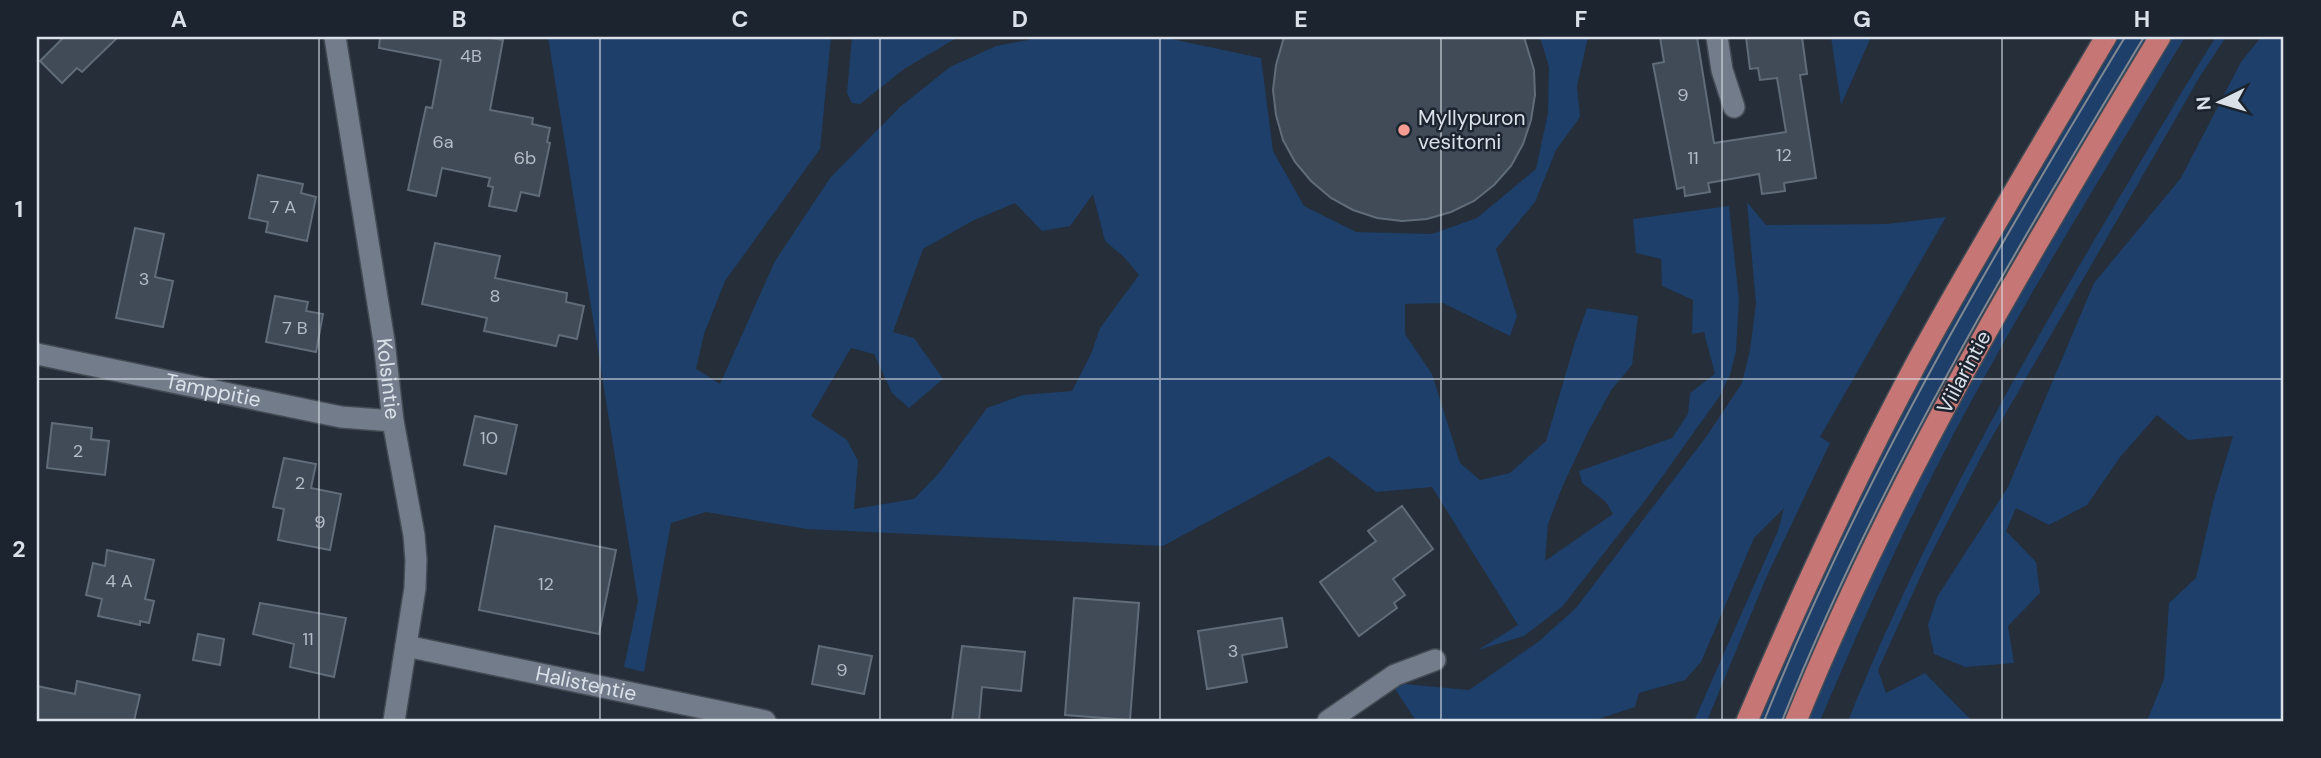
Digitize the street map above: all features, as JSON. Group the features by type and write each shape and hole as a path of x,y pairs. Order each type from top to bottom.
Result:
{"main road":[{"path":"1747,721 1843,505 1917,362 2106,37"},
{"name":"Viilarintie","path":"1796,721 1866,563 1928,438 1987,328 2160,37"}],"street":[{"name":"Kolsintie","path":"335,37 384,341 393,421 414,536 415,588 394,721"},
{"path":"1717,37 1722,70 1734,107"},
{"name":"Tamppitie","path":"37,354 341,417 393,421"},
{"name":"Halistentie","path":"406,646 765,721"},
{"path":"1328,721 1395,675 1435,660"}],"shaded area":[{"path":"548,37 831,37 820,149 725,281 704,334 696,369 720,384 775,261 830,178 900,107 950,67 996,46 1043,37 1162,37 1261,58 1273,151 1304,206 1356,232 1432,234 1477,218 1536,169 1548,113 1549,67 1540,37 1588,37 1577,86 1580,117 1556,150 1535,202 1496,249 1517,316 1510,336 1443,303 1405,304 1405,334 1432,374 1460,463 1480,480 1510,473 1546,441 1587,308 1638,316 1632,365 1612,389 1563,485 1548,524 1545,561 1613,514 1606,502 1582,483 1579,471 1672,438 1688,414 1690,393 1715,374 1704,332 1692,334 1693,300 1662,286 1661,259 1636,253 1633,219 1729,206 1739,300 1736,351 1730,375 1719,397 1647,498 1562,607 1524,636 1478,650 1518,625 1432,487 1376,492 1329,456 1163,546 807,529 706,512 671,523 644,672 624,667 638,601","holes":["1093,194 1105,241 1124,257 1139,275 1100,328 1091,354 1072,391 1023,395 987,408 939,473 914,499 854,509 858,461 847,440 811,416 851,348 874,354 892,393 909,408 943,379 914,338 893,332 923,249 972,221 1015,203 1042,231 1070,226"]},
{"path":"852,37 958,37 904,69 860,104 852,103 847,93"},
{"path":"1831,37 1871,37 1841,105"},
{"path":"2114,37 2147,37 2017,253 1943,385 1860,551 1785,721 1754,721 1908,391"},
{"path":"2170,37 2185,37 2057,251 1964,414 1919,501 1820,721 1806,721 1872,571 1981,359"},
{"path":"2216,37 2226,37 2199,78 1984,451 1928,560 1878,670 1886,693 1925,673 1972,721 1848,721 1903,595 1964,472 2030,351"},
{"path":"2261,37 2284,37 2284,721 2147,721 2164,679 2169,603 2196,578 2214,499 2233,436 2188,440 2157,415 2121,456 2087,505 2049,525 2016,508 2006,531 2036,562 2040,593 2008,626 2014,663 1965,667 1934,654 1928,625 1937,597 2008,487 2094,283 2181,178 2241,62"},
{"path":"1747,202 1766,225 1887,224 1946,217 1820,437 1830,443 1766,578 1707,721 1694,721 1778,531 1784,508 1754,538 1701,662 1685,680 1639,693 1635,707 1592,721 1416,721 1395,689 1404,684 1469,690 1538,642 1576,608 1706,437 1742,383 1750,350 1756,304"}],"building":[{"path":"64,37 118,37 82,72 77,68 62,83 40,61"},
{"path":"380,37 484,37 503,40 490,110 533,118 532,124 550,128 547,142 550,143 539,196 521,192 516,211 489,206 493,187 488,186 490,178 442,168 436,196 408,190 426,107 432,108 441,60 379,48"},
{"name":"Myllypuron vesitorni","path":"1284,37 1524,37 1534,70 1535,95 1523,144 1511,166 1494,185 1474,201 1451,212 1427,219 1402,221 1377,218 1353,210 1331,198 1311,181 1295,162 1283,140 1273,90 1276,65"},
{"path":"1660,37 1697,37 1714,143 1786,132 1777,78 1760,80 1758,68 1750,69 1746,37 1802,37 1807,74 1800,75 1816,178 1784,183 1785,191 1762,194 1759,174 1708,183 1710,192 1685,196 1684,187 1677,189 1653,64 1664,62"},
{"path":"258,175 303,184 301,193 316,197 307,241 266,232 268,222 249,218"},
{"path":"135,228 164,234 155,277 173,281 163,327 116,318"},
{"path":"435,243 500,256 495,278 567,293 566,302 584,306 577,339 559,335 556,346 484,331 487,318 422,304"},
{"path":"275,296 308,302 306,311 323,314 316,352 266,342"},
{"path":"475,416 517,425 506,474 464,465"},
{"path":"52,423 92,428 91,439 109,441 105,475 47,468"},
{"path":"284,458 316,464 311,488 341,494 330,550 278,540 284,509 273,507"},
{"path":"1402,506 1433,549 1393,579 1405,595 1394,603 1397,608 1359,636 1320,582 1376,541 1368,531"},
{"path":"495,526 616,550 599,634 479,610"},
{"path":"107,550 154,560 145,599 154,601 149,623 140,621 140,625 98,616 102,599 86,595 93,563 105,566"},
{"path":"1074,598 1139,603 1130,720 1065,715"},
{"path":"260,603 346,618 334,677 290,667 294,644 253,634"},
{"path":"1282,618 1287,647 1242,655 1247,682 1207,689 1198,631"},
{"path":"198,634 224,639 220,665 193,660"},
{"path":"819,646 872,656 864,694 812,684"},
{"path":"962,646 1025,652 1021,691 982,687 979,721 952,721"},
{"path":"77,681 140,695 134,721 37,721 37,686 75,694"}],"tram line":[{"path":"1764,721 1802,631 1885,457 1977,287 2125,37"},
{"path":"1782,721 1819,632 1903,457 1996,287 2144,37"}],"place":[{"name":"Myllypuron vesitorni","path":"1404,130"}]}
